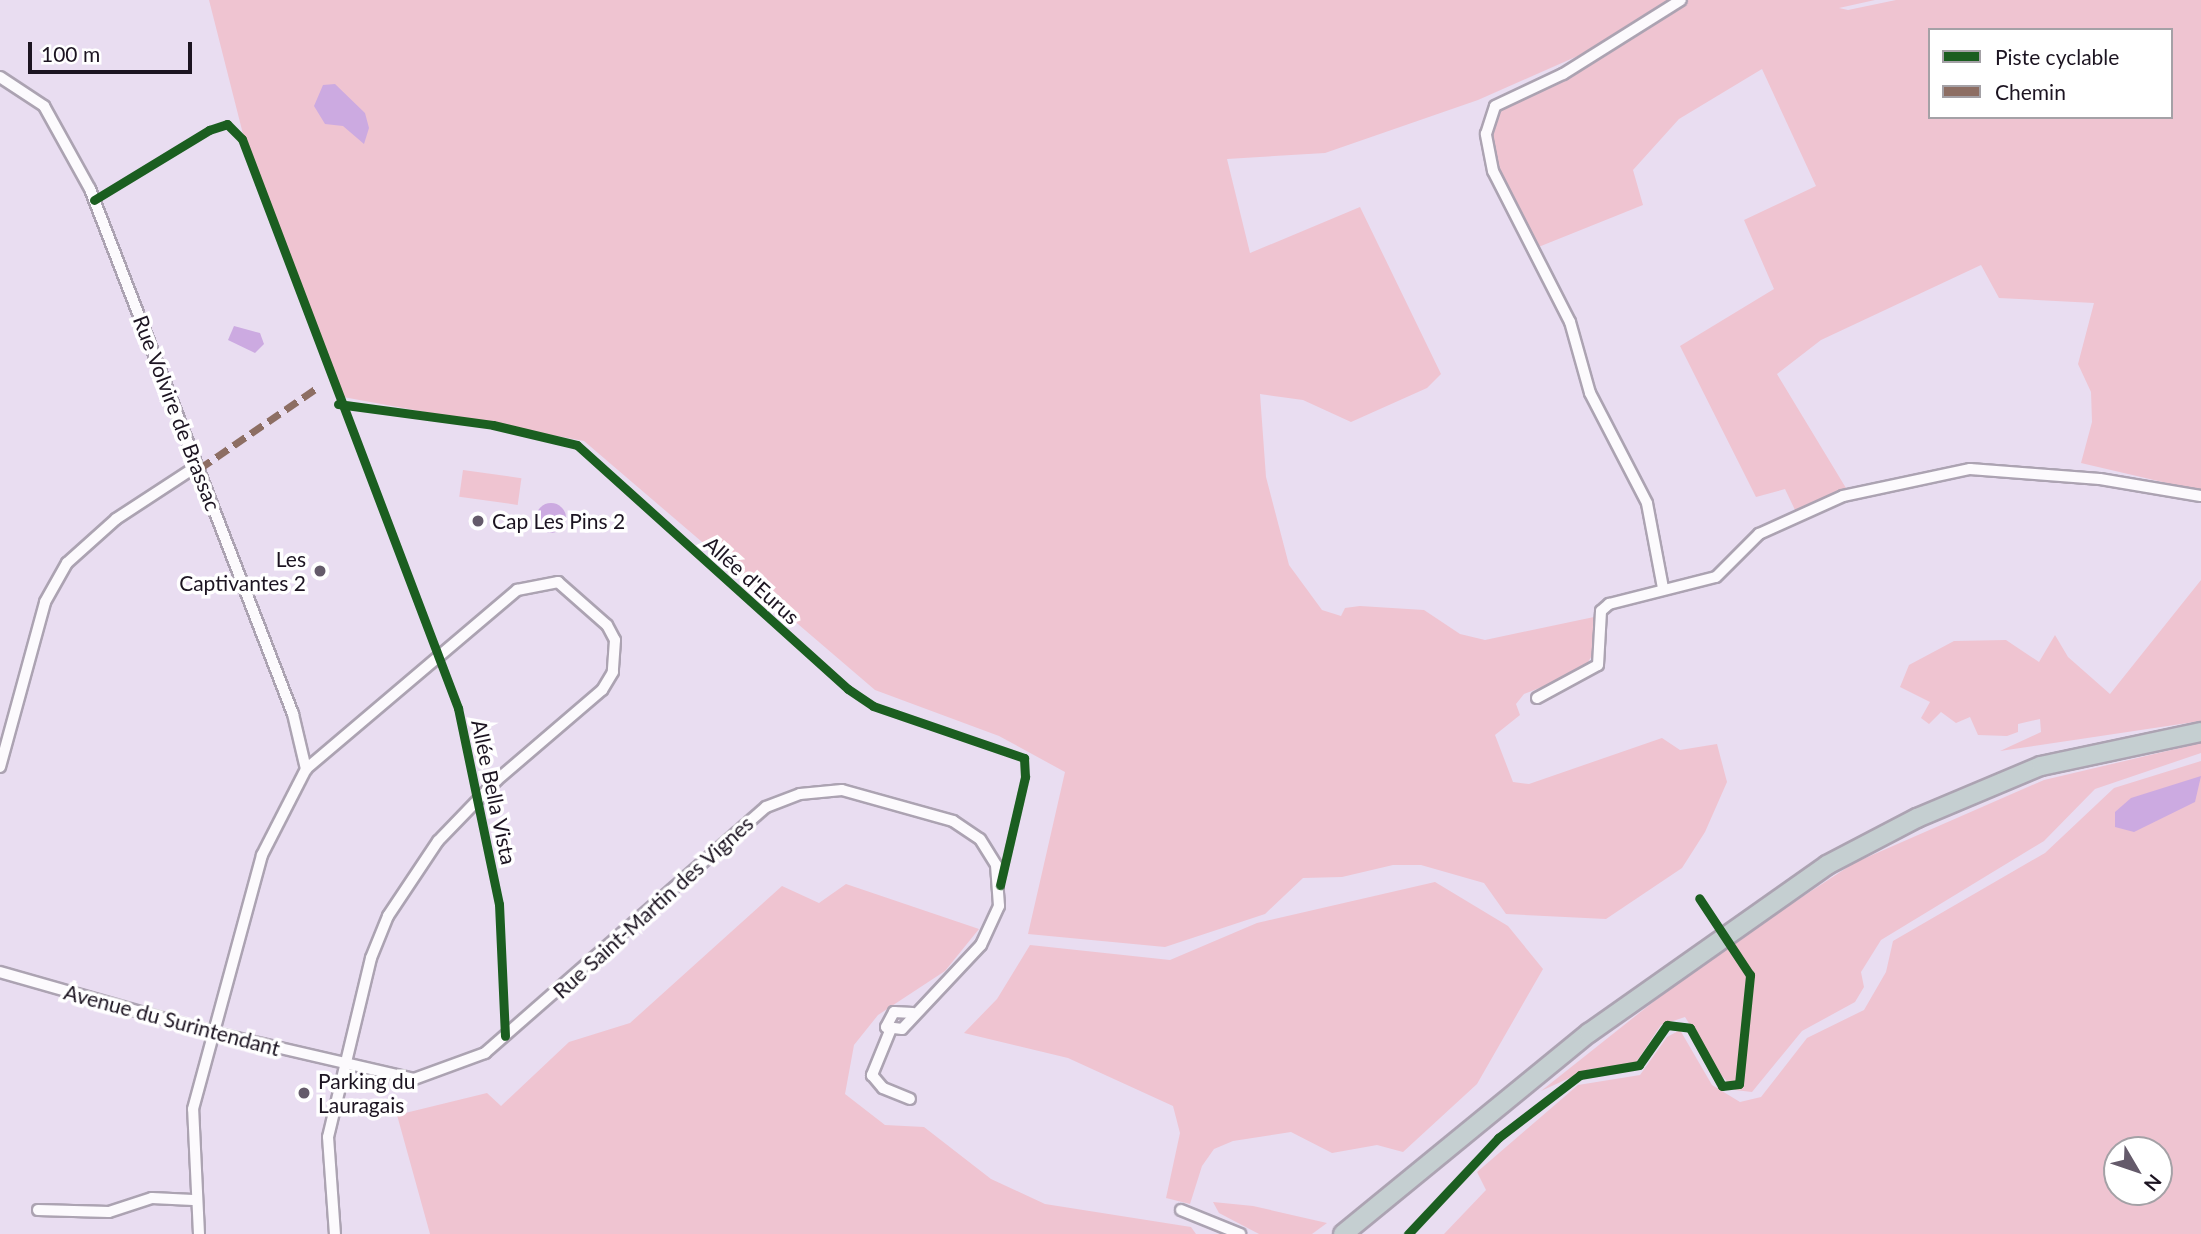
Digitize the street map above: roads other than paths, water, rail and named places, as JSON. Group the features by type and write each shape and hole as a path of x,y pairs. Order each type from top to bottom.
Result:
{"highway":[{"path":"1347,1232 1589,1033 1827,865 1917,818 2041,766 2201,732"}],"street":[{"path":"1663,587 1647,503 1590,393 1570,322 1493,171 1486,134 1495,106 1563,74 1681,0"},
{"name":"Rue Volvire de Brassac","path":"3,79 44,106 90,189 293,714 306,769"},
{"path":"0,767 45,602 67,564 116,519 197,466"},
{"path":"1537,698 1598,665 1601,611 1609,604 1663,587 1716,577 1759,534 1791,514 1843,496 1970,470 2100,479 2201,496"},
{"path":"199,1234 194,1200 193,1109 211,1032 262,855 306,769 524,586 550,581 572,589 615,640 613,672 602,690 497,780 416,870 371,958 344,1066 328,1150 335,1234"},
{"name":"Rue Saint-Martin des Vignes","path":"344,1066 414,1079 465,1065 524,1023 766,807 824,791 858,792 953,821 987,847 999,875 999,906 981,945 951,978 913,1013"},
{"name":"Avenue du Surintendant","path":"0,972 211,1032 344,1066"},
{"path":"911,1099 883,1088 871,1067 890,1031 888,1015 913,1013"},
{"path":"890,1031 902,1029 913,1013"},
{"path":"38,1210 109,1212 152,1198 194,1200"},
{"path":"1181,1210 1240,1234"}],"place":[{"name":"Cap Les Pins 2","path":"478,521"},
{"name":"Les Captivantes 2","path":"320,571"},
{"name":"Parking du Lauragais","path":"304,1093"}]}
